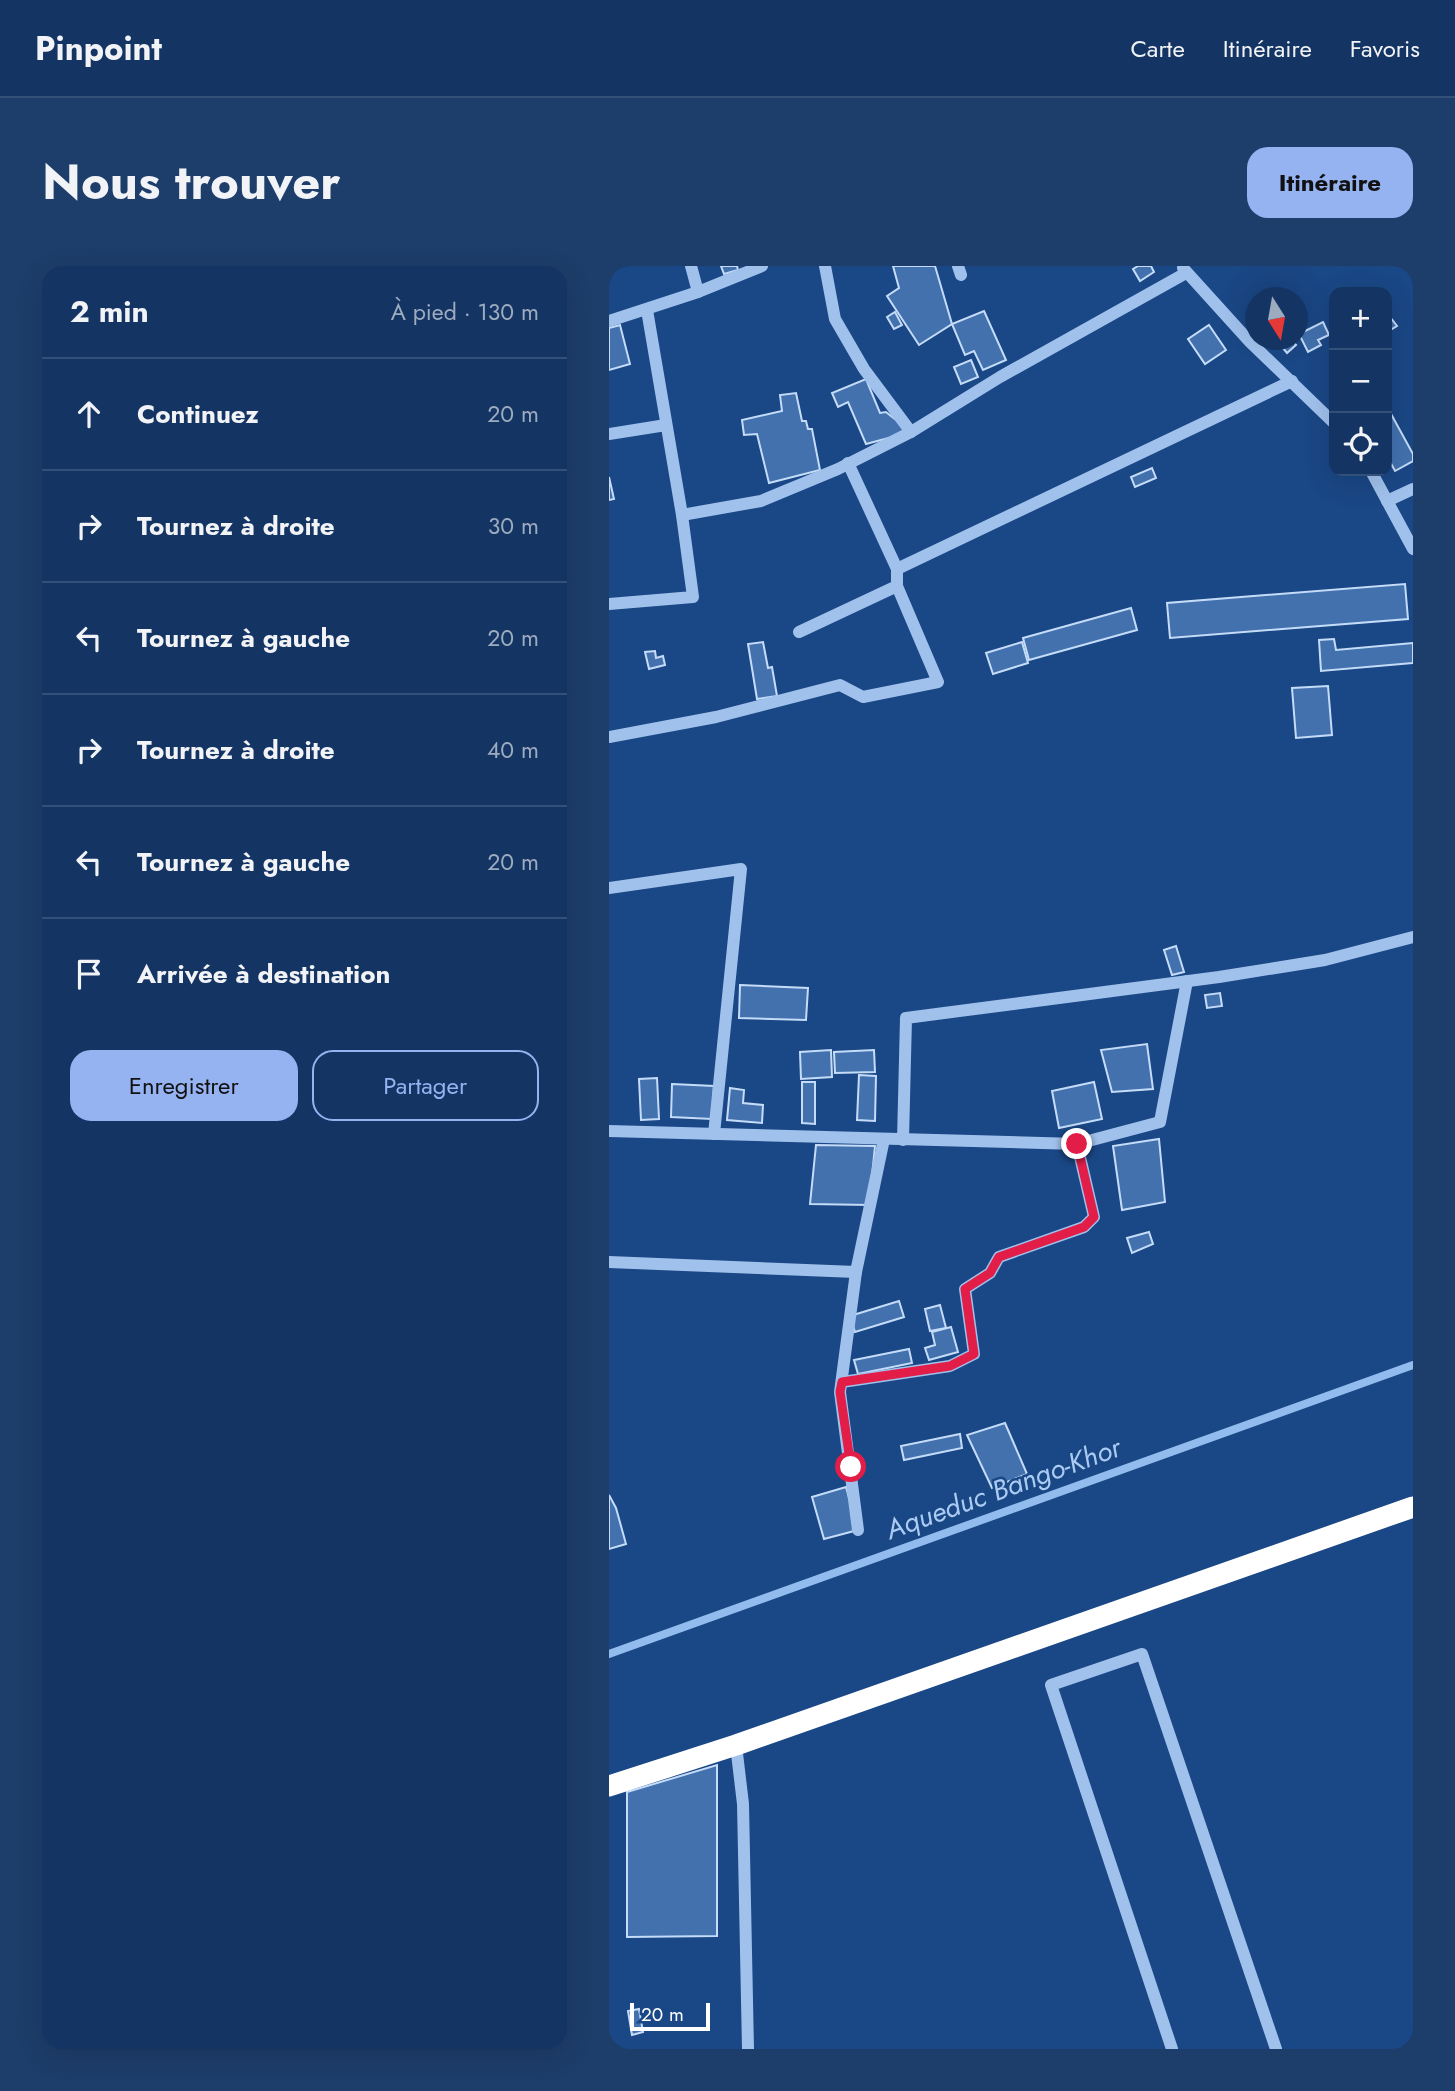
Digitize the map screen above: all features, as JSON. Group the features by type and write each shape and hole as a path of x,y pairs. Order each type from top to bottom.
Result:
{"highway":[{"path":"609,1786 736,1745 1413,1507"}],"street":[{"path":"691,266 698,292"},
{"path":"609,321 698,292 762,266"},
{"path":"825,266 835,320 864,369 911,432"},
{"path":"682,515 761,501 848,463 911,432 1184,270 1250,342 1329,418"},
{"path":"609,604 693,597 682,515 647,310"},
{"path":"897,569 1292,381"},
{"path":"609,434 667,425"},
{"path":"609,737 716,717 840,685 863,697 938,682 897,586 897,569 848,463"},
{"path":"1374,476 1413,549"},
{"path":"1387,501 1413,489"},
{"path":"799,632 897,586"},
{"path":"609,888 741,869 714,1134"},
{"path":"903,1140 906,1018 1325,960 1413,937"},
{"path":"609,1131 1077,1144 1160,1122 1187,981"},
{"path":"858,1530 840,1392 856,1272 884,1139"},
{"path":"842,1382 950,1366 974,1354 965,1289 990,1273 999,1257 1084,1227 1094,1217 1077,1144"},
{"path":"609,1262 856,1272"},
{"path":"1172,2049 1051,1685 1142,1654 1276,2049"},
{"path":"736,1745 743,1804 748,2049"}],"building":[{"path":"721,266 737,266 738,270 724,274"},
{"path":"893,266 935,266 952,324 919,345 887,296 899,288"},
{"path":"1138,266 1151,266 1154,272 1140,281 1133,269"},
{"path":"984,311 1006,360 983,370 974,351 965,355 952,324"},
{"path":"895,312 902,325 894,329 887,317"},
{"path":"1323,322 1329,335 1318,340 1321,345 1308,352 1307,350 1308,330"},
{"path":"620,325 630,364 609,370 609,328"},
{"path":"1209,325 1226,350 1205,364 1188,339"},
{"path":"971,360 978,377 961,384 954,367"},
{"path":"866,379 880,413 886,412 911,432 866,444 848,402 838,407 832,393"},
{"path":"796,393 802,421 806,421 808,429 812,429 820,470 769,483 757,434 744,435 742,420 782,411 780,395"},
{"path":"1392,416 1413,454 1413,461 1395,471 1392,465"},
{"path":"1152,468 1156,478 1135,487 1131,477"},
{"path":"609,477 614,499 609,500"},
{"path":"1405,584 1408,619 1170,638 1167,603"},
{"path":"1131,608 1137,630 1029,660 1023,638"},
{"path":"1334,639 1336,650 1413,643 1413,663 1321,671 1319,640"},
{"path":"763,642 768,668 772,667 777,696 757,699 748,644"},
{"path":"1022,642 1028,663 993,674 986,653"},
{"path":"655,651 656,658 663,656 665,665 649,669 645,652"},
{"path":"1328,686 1332,735 1296,738 1292,688"},
{"path":"1176,946 1184,972 1172,975 1164,950"},
{"path":"740,985 808,988 806,1020 739,1018"},
{"path":"1220,993 1222,1006 1207,1008 1205,995"},
{"path":"1147,1044 1153,1089 1112,1092 1101,1050"},
{"path":"831,1050 832,1077 801,1079 800,1052"},
{"path":"874,1050 875,1072 835,1073 834,1052"},
{"path":"859,1075 876,1076 875,1121 857,1120"},
{"path":"657,1078 659,1119 641,1120 639,1079"},
{"path":"802,1082 815,1082 815,1124 802,1123"},
{"path":"1094,1082 1102,1119 1059,1128 1052,1091"},
{"path":"672,1084 714,1086 712,1119 671,1117"},
{"path":"730,1088 744,1090 743,1103 763,1105 762,1123 727,1120"},
{"path":"1159,1139 1165,1202 1122,1210 1113,1146"},
{"path":"816,1145 875,1146 869,1205 810,1204"},
{"path":"1149,1232 1153,1244 1132,1253 1127,1238"},
{"path":"899,1301 904,1317 855,1332 850,1316"},
{"path":"940,1305 946,1328 930,1331 925,1309"},
{"path":"951,1327 958,1352 929,1360 925,1348 935,1345 932,1332"},
{"path":"909,1349 912,1363 858,1374 854,1360"},
{"path":"1005,1423 1027,1474 992,1488 967,1435"},
{"path":"960,1434 962,1448 904,1460 901,1446"},
{"path":"846,1487 858,1530 824,1539 812,1497"},
{"path":"609,1495 616,1508 626,1544 609,1549"},
{"path":"717,1765 717,1936 627,1937 627,1792"},
{"path":"639,2009 643,2032 632,2035 628,2011"}],"waterway":[{"name":"Aqueduc Bango-Khor","path":"609,1654 1413,1365"}],"route":[{"path":"851,1467 840,1392 842,1382 950,1366 974,1354 965,1289 990,1273 999,1257 1084,1227 1094,1217 1077,1144"}]}
